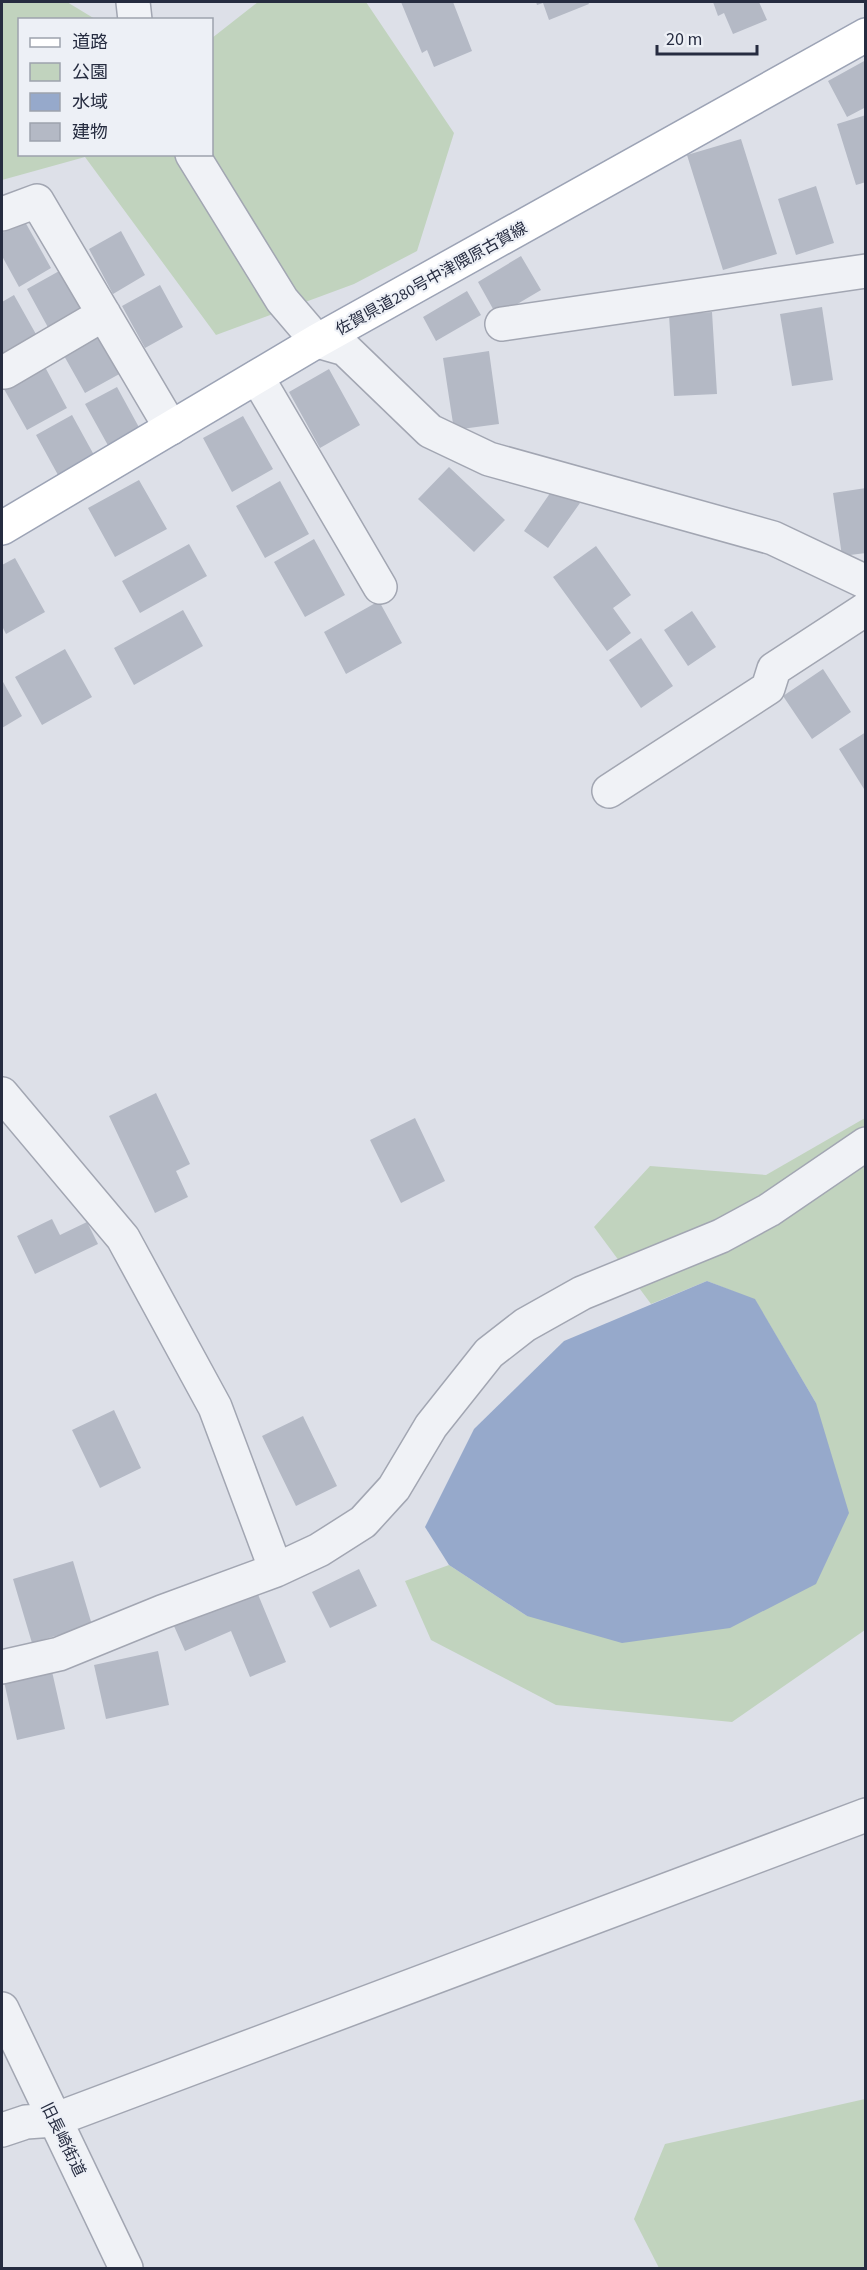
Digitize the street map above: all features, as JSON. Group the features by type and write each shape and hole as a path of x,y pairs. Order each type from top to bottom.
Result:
{"main road":[{"name":"佐賀県道280号中津隈原古賀線","path":"2,528 318,341 866,35"}],"street":[{"path":"133,2 135,18"},
{"path":"193,156 282,300 318,341 345,349 430,430 489,459 773,538 866,582"},
{"path":"2,214 37,201 171,428"},
{"path":"502,324 866,271"},
{"path":"5,372 104,314"},
{"path":"257,377 380,587"},
{"path":"609,791 768,688 774,669 866,609"},
{"path":"2,1095 123,1238 215,1407 276,1570"},
{"path":"2,1666 59,1654 162,1612 276,1570 319,1550 363,1522 393,1488 431,1426 489,1353 525,1324 582,1293 721,1236 769,1210 866,1144"},
{"path":"2,2130 26,2122 54,2120 866,1815"},
{"name":"旧長崎街道","path":"2,2009 126,2268"}],"green space":[{"path":"2,2 67,2 93,18 18,18 18,156 213,156 213,37 258,2 366,2 454,133 417,251 354,284 216,335 85,157 2,180"},
{"path":"865,1118 865,1630 732,1722 556,1705 431,1640 405,1581 449,1565 527,1616 816,1403 755,1300 707,1281 651,1304 594,1227 650,1166 766,1175"},
{"path":"865,2099 865,2268 659,2268 634,2219 665,2144"}],"water":[{"path":"707,1281 755,1299 816,1403 849,1513 816,1584 730,1628 622,1643 527,1616 449,1565 425,1527 474,1429 564,1341"}],"building":[{"path":"401,2 453,2 472,51 434,67 427,50 422,53"},
{"path":"536,2 588,2 589,4 549,20 543,3 537,5"},
{"path":"713,2 759,2 767,20 733,34 724,13 718,16"},
{"path":"866,60 866,107 847,117 828,81"},
{"path":"866,115 866,182 856,185 837,124"},
{"path":"741,139 777,254 723,270 687,155"},
{"path":"816,186 834,243 796,255 778,199"},
{"path":"24,220 51,268 19,287 2,256 2,233"},
{"path":"121,231 145,275 113,294 89,249"},
{"path":"521,256 541,290 497,316 478,282"},
{"path":"61,270 84,312 50,331 27,289"},
{"path":"160,285 183,327 145,348 122,306"},
{"path":"467,291 481,315 436,341 423,317"},
{"path":"14,295 37,336 2,355 2,302"},
{"path":"822,307 833,380 792,386 780,314"},
{"path":"712,312 717,394 674,396 669,315"},
{"path":"101,333 123,372 85,393 63,354"},
{"path":"489,351 499,424 454,430 443,358"},
{"path":"45,367 67,408 27,430 4,389"},
{"path":"329,369 360,425 320,448 289,392"},
{"path":"117,387 141,431 110,449 85,404"},
{"path":"72,415 94,455 58,475 36,435"},
{"path":"243,416 273,469 232,492 203,438"},
{"path":"449,467 505,520 474,552 418,499"},
{"path":"139,480 167,529 115,557 88,508"},
{"path":"280,481 309,534 265,558 236,506"},
{"path":"555,486 580,503 548,548 524,531"},
{"path":"866,488 866,553 842,556 833,493"},
{"path":"314,539 345,595 305,617 274,562"},
{"path":"189,544 207,576 140,613 122,581"},
{"path":"596,546 631,595 613,608 631,633 607,651 553,577"},
{"path":"15,558 45,612 6,634 2,626 2,565"},
{"path":"379,601 402,643 346,674 324,632"},
{"path":"183,610 203,646 134,685 114,648"},
{"path":"692,611 716,647 688,666 664,630"},
{"path":"641,638 673,686 641,708 609,660"},
{"path":"65,649 92,697 42,725 15,677"},
{"path":"823,669 851,712 812,739 783,696"},
{"path":"2,680 22,716 2,728"},
{"path":"866,732 866,788 864,789 839,749"},
{"path":"156,1093 190,1164 176,1171 188,1197 155,1213 109,1116"},
{"path":"415,1118 445,1181 401,1203 370,1140"},
{"path":"52,1219 60,1235 87,1222 98,1244 35,1274 17,1236"},
{"path":"114,1410 141,1468 100,1488 72,1430"},
{"path":"303,1416 337,1486 296,1506 262,1436"},
{"path":"73,1561 92,1625 32,1643 13,1579"},
{"path":"359,1569 377,1606 330,1628 312,1592"},
{"path":"257,1592 286,1662 250,1677 231,1631 185,1651 174,1626"},
{"path":"158,1651 169,1705 106,1719 94,1665"},
{"path":"51,1667 65,1729 17,1740 3,1677"}]}
